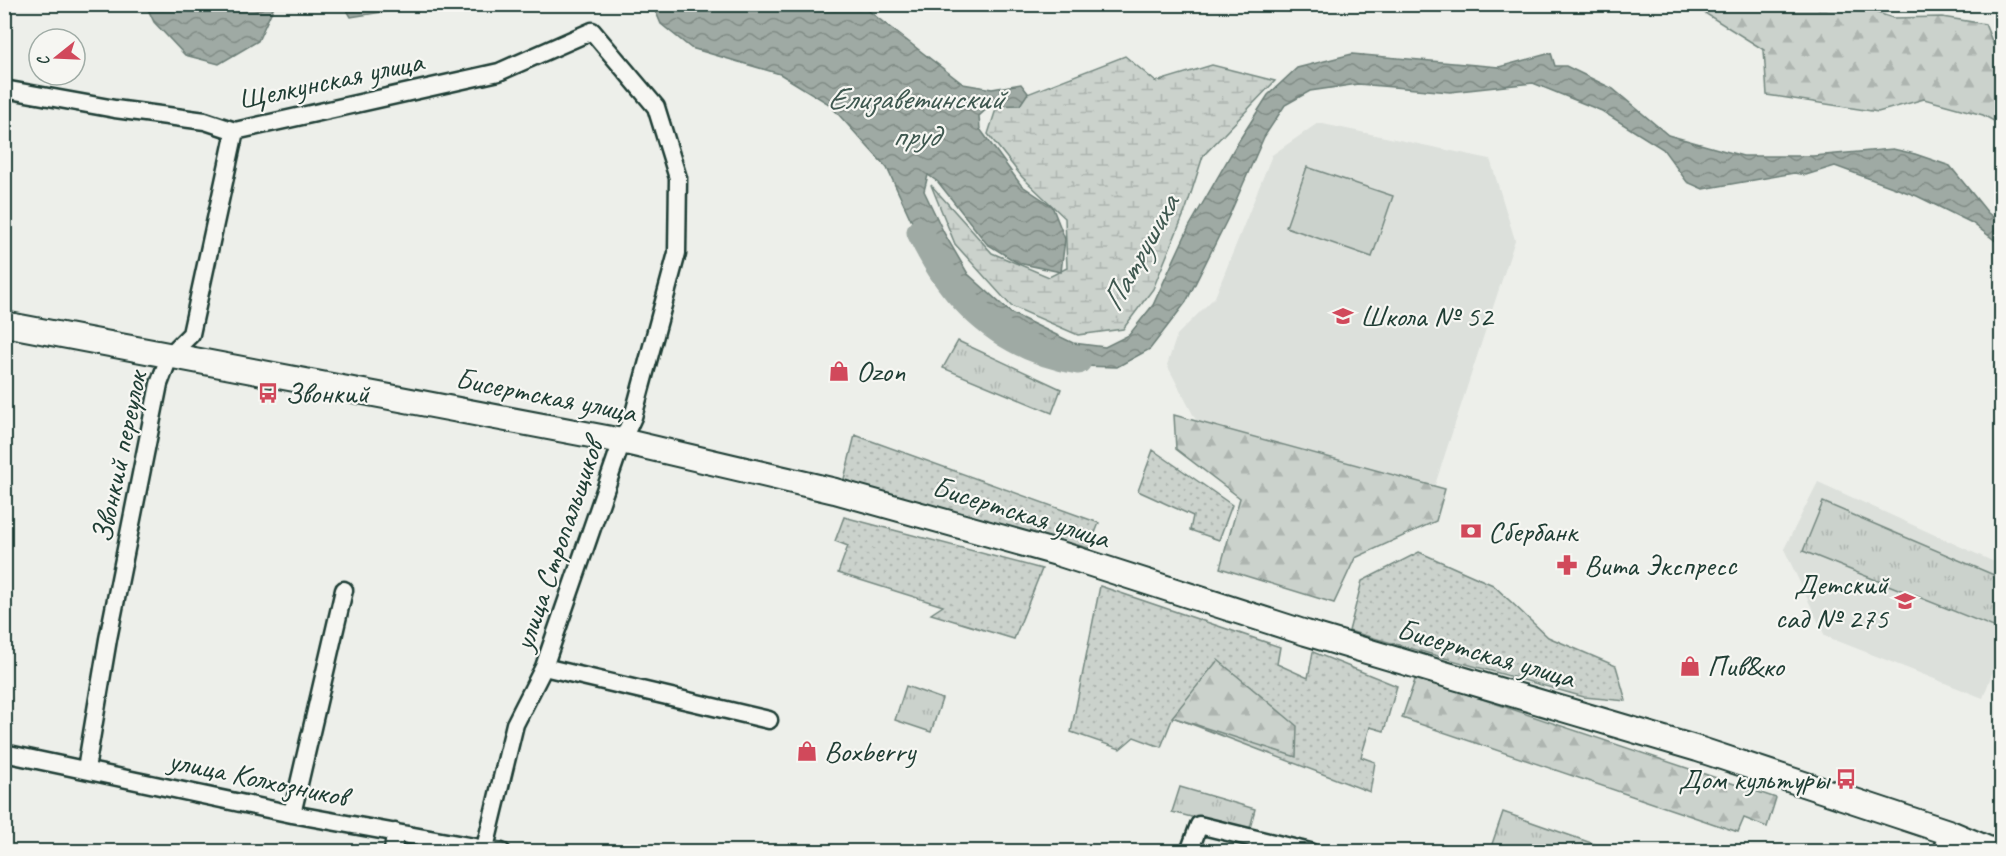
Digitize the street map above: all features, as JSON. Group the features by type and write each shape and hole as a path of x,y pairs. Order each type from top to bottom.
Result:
{"main road":[{"name":"Бисертская улица","path":"4,324 622,441 835,491 1057,552 1306,633 1698,749 1945,842 1995,852"}],"street":[{"name":"Щелкунская улица","path":"4,89 115,110 205,121 235,131 499,72 592,32"},
{"name":"улица Стропальщиков","path":"493,850 514,724 544,667 622,441 633,417 677,253 678,178 656,107 592,32"},
{"name":"Звонкий переулок","path":"86,769 108,639 159,384 170,355 191,334 235,131"},
{"path":"292,814 344,590"},
{"path":"544,667 769,720"},
{"name":"улица Колхозников","path":"4,753 292,814 493,850"},
{"path":"1189,852 1198,825 1310,852"},
{"path":"393,852 395,832"}],"shaded area":[{"name":"Школа № 52","path":"1318,123 1490,159 1515,240 1434,488 1208,443 1167,365 1177,335 1215,297 1272,155"},
{"name":"Детский сад № 275","path":"1818,482 2001,565 2001,650 1983,698 1825,636 1784,549"}],"green space":[{"path":"1692,5 1853,5 1893,18 1942,17 1985,24 1994,46 2001,42 2001,125 1983,115 1924,99 1878,112 1767,95 1764,50"},
{"path":"1125,56 1156,82 1212,65 1275,81 1203,156 1186,209 1153,289 1123,329 1078,335 1011,306 955,244 931,185 992,253 1049,277 1067,268 1065,218 1022,177 988,134 997,106"},
{"path":"1307,167 1393,196 1372,257 1286,227"},
{"path":"958,341 1061,389 1052,413 943,368"},
{"path":"1174,415 1445,489 1436,521 1355,558 1334,603 1220,568 1240,498 1176,449"},
{"path":"855,435 1099,523 1089,548 843,483"},
{"path":"1153,450 1232,505 1219,540 1190,530 1193,516 1138,491"},
{"path":"1823,502 2001,578 2001,630 1803,551"},
{"path":"844,517 1042,569 1014,639 931,614 943,606 838,573 848,546 835,541"},
{"path":"1419,552 1493,585 1548,637 1616,666 1626,701 1584,697 1349,631 1362,581"},
{"path":"1100,586 1280,647 1277,664 1308,678 1313,652 1397,686 1384,731 1370,727 1361,757 1375,762 1370,792 1173,717 1161,747 1134,737 1120,749 1071,732"},
{"path":"1218,660 1297,726 1296,757 1172,717"},
{"path":"1416,677 1776,798 1767,827 1744,818 1738,832 1402,718"},
{"path":"906,686 942,699 931,732 895,720"},
{"path":"1180,787 1255,809 1249,832 1172,812"},
{"path":"1503,812 1614,851 1504,851 1491,847"}],"water":[{"path":"275,4 258,41 219,64 185,55 154,22 146,5"},
{"path":"344,5 426,5 351,17"},
{"name":"Елизаветинский пруд","path":"653,5 861,5 963,84 992,89 1021,84 1028,93 1020,105 990,106 979,116 980,129 1021,185 1052,206 1065,239 1061,272 1018,263 987,244 938,182 928,175 924,191 944,233 968,274 1011,313 1073,343 1105,347 1129,335 1153,305 1189,227 1268,95 1297,68 1352,54 1499,67 1551,53 1555,66 1566,66 1613,89 1668,135 1743,156 1813,156 1893,149 1915,154 1950,166 1988,213 2001,223 2001,245 1972,223 1917,196 1835,166 1806,175 1794,173 1703,189 1687,182 1663,149 1602,111 1533,83 1450,92 1358,84 1310,91 1285,105 1264,137 1229,216 1186,302 1150,349 1117,367 1080,366 1015,341 987,322 957,291 911,220 887,168 829,104 780,74 691,48 661,24"}],"waterway":[{"name":"Патрушиха","path":"920,232 948,279 983,317 1026,345 1051,355 1078,361"}],"place":[{"name":"Школа № 52","path":"1343,316"},
{"name":"Ozon","path":"839,371"},
{"name":"Звонкий","path":"268,393"},
{"name":"Сбербанк","path":"1471,531"},
{"name":"Вита Экспресс","path":"1567,565"},
{"name":"Детский сад № 275","path":"1905,601"},
{"name":"Пив&ко","path":"1690,666"},
{"name":"Boxberry","path":"807,751"},
{"name":"Дом культуры","path":"1846,779"}]}
